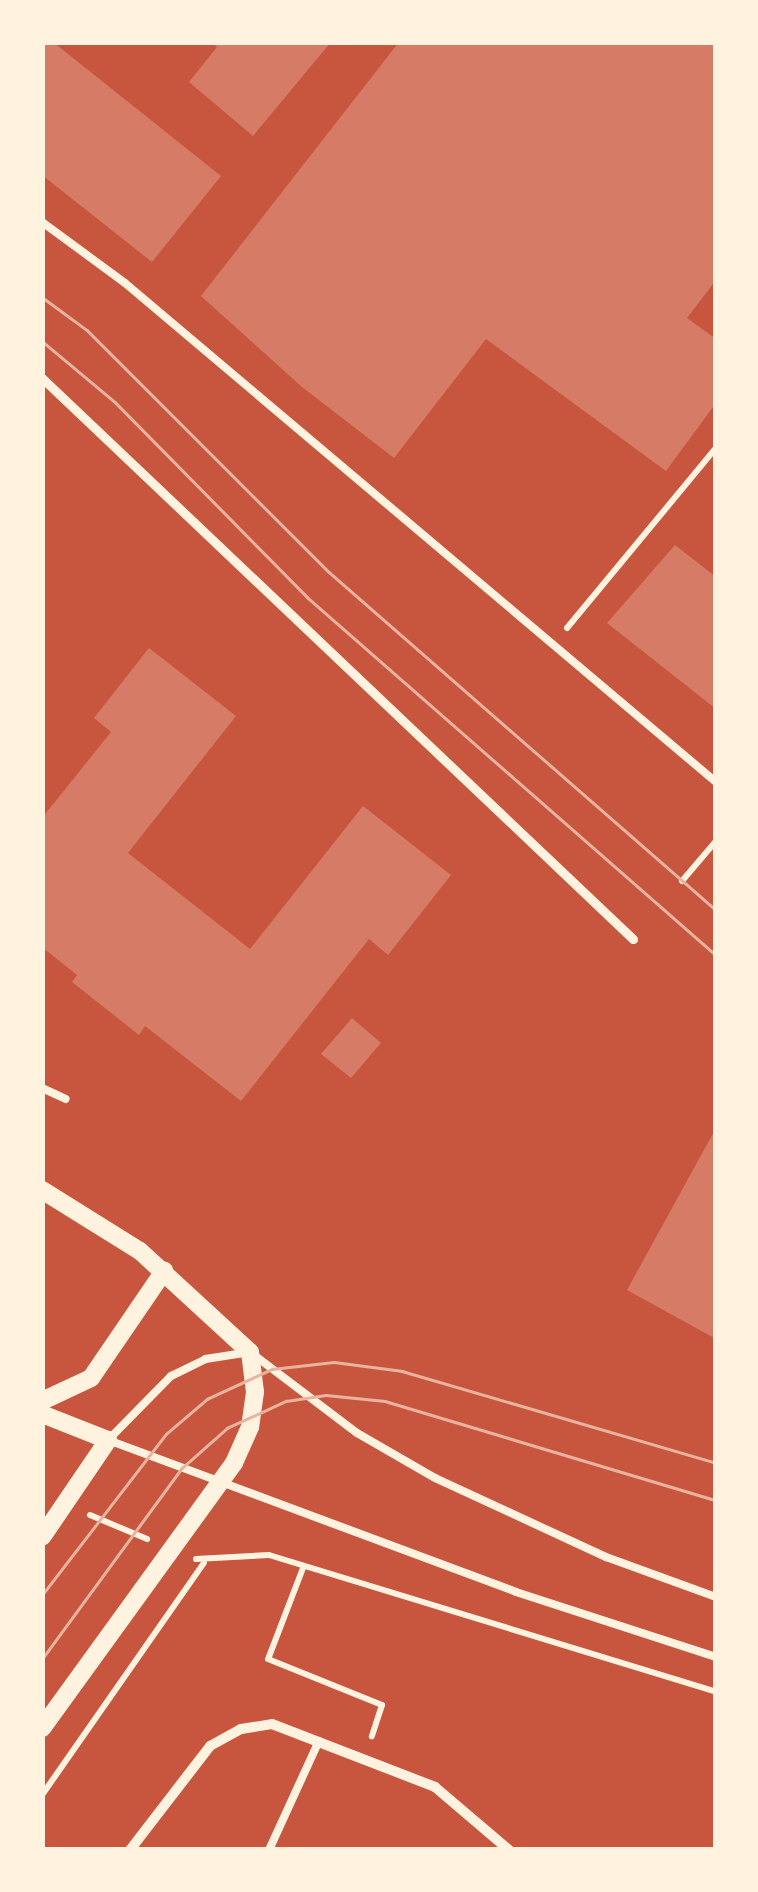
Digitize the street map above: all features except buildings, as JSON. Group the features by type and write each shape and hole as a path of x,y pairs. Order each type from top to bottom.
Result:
{"street":[{"path":"42,378 634,939"},
{"path":"42,1190 164,1272 250,1352 254,1412 222,1482 42,1728"},
{"path":"42,1401 91,1378 164,1272"},
{"path":"42,1414 108,1440 42,1537"},
{"path":"130,1850 210,1746 241,1729 272,1724 435,1788 509,1850"}],"lane":[{"path":"42,222 125,283 716,782"},
{"path":"42,1088 66,1099"},
{"path":"716,1597 590,1550 434,1478 357,1434 250,1352 206,1360 171,1376 108,1440 716,1657"},
{"path":"269,1850 318,1741"}],"path":[{"path":"589,600 716,448"},
{"path":"682,880 716,840"},
{"path":"65,1504 204,1563 244,1552 545,1635 716,1692"},
{"path":"42,1794 204,1563"},
{"path":"304,1568 268,1659 382,1705"}],"tram line":[{"path":"42,297 87,330 329,572 716,910"},
{"path":"42,341 115,402 307,597 716,955"},
{"path":"42,1595 166,1434 207,1399 272,1369 334,1362 402,1371 716,1463"},
{"path":"42,1659 182,1468 227,1428 286,1401 326,1395 385,1401 716,1500"}]}
